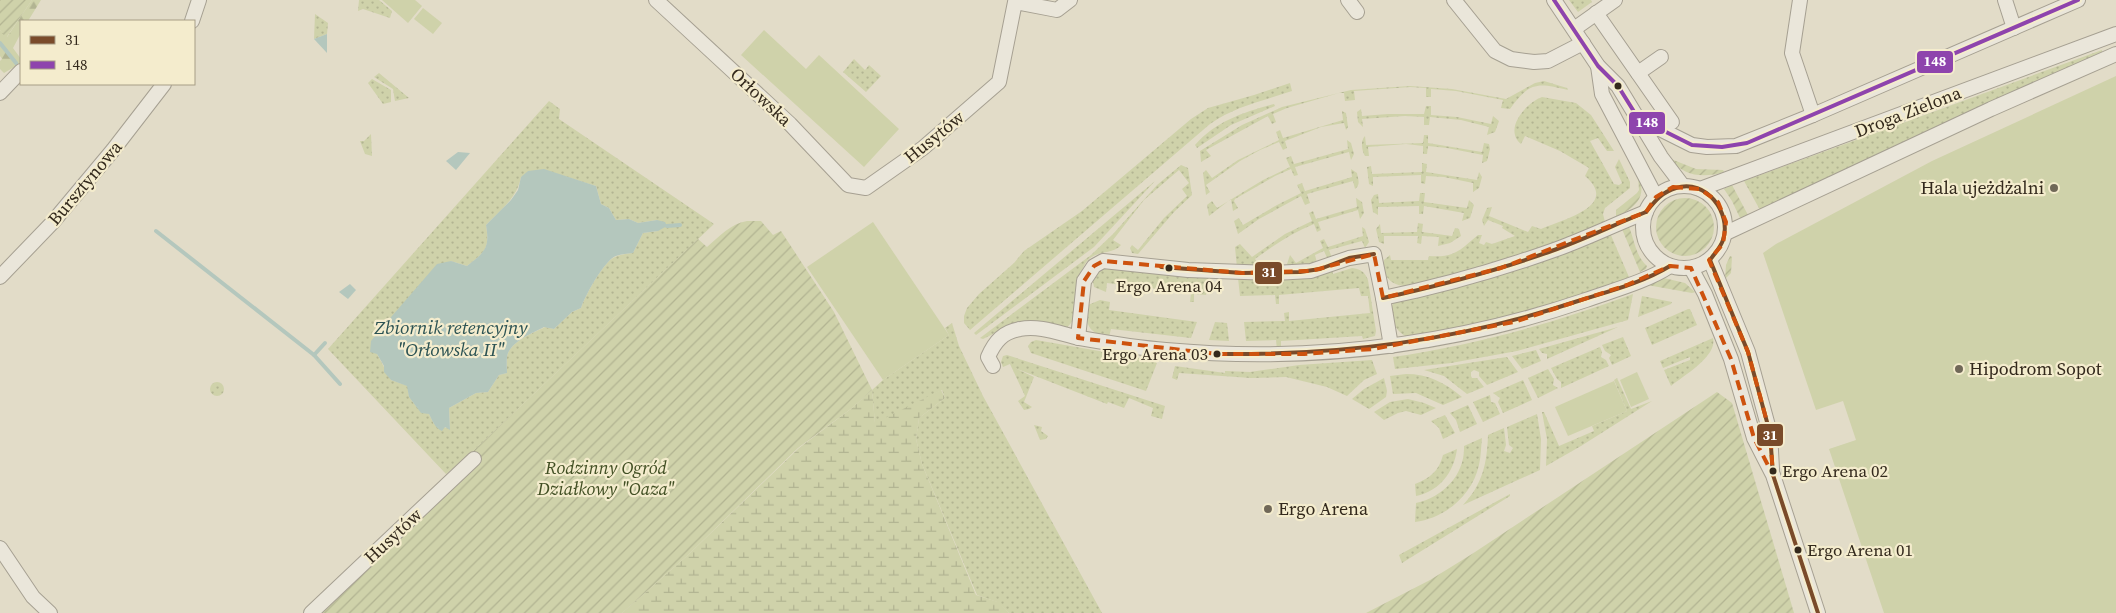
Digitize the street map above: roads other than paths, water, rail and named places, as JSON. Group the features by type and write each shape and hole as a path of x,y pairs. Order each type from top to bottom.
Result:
{"street":[{"path":"192,20 199,0"},
{"name":"Orłowska","path":"656,0 790,124 848,185 866,188"},
{"name":"Husytów","path":"866,188 923,148 999,82 1015,2 1057,10 1070,0"},
{"path":"1348,0 1357,12"},
{"path":"1454,0 1495,51 1511,59 1534,62 1548,61 1583,43"},
{"path":"1554,0 1598,66 1618,86 1661,157 1683,186"},
{"path":"1800,0 1792,53 1813,115"},
{"path":"2006,0 2014,28"},
{"path":"1638,118 1692,145 1722,147 1747,143 2078,0"},
{"path":"1574,29 1610,1"},
{"path":"1596,13 1672,122"},
{"name":"Droga Zielona","path":"1700,189 2116,34"},
{"name":"Droga Zielona","path":"1726,233 1991,109 2116,54"},
{"path":"1638,72 1661,58"},
{"path":"1598,66 1602,94 1656,196"},
{"path":"0,93 20,72"},
{"name":"Bursztynowa","path":"0,277 52,223 126,135 163,85"},
{"path":"1683,186 1700,189 1710,194 1720,207 1726,222 1726,233 1717,253 1710,260 1691,268 1680,269 1670,266 1658,260 1647,244 1643,224 1646,212 1656,196 1673,187 1683,186"},
{"path":"1383,298 1501,268 1559,248 1646,212"},
{"path":"1078,338 1084,281 1094,266 1104,261 1188,270 1274,273 1311,271 1349,258 1374,254 1390,346"},
{"path":"1710,260 1748,352 1770,433 1773,475"},
{"path":"993,366 988,356 994,344 1009,332 1033,328 1078,338 1135,347 1217,354 1304,354 1390,346 1441,338 1514,322 1628,285 1670,266"},
{"path":"1691,268 1705,294 1731,359 1754,438 1773,475 1818,613"},
{"name":"Husytów","path":"311,613 474,459"},
{"path":"0,548 33,597 50,613"},
{"path":"33,597 39,613"}],"water":[{"path":"327,34 327,53 314,39"},
{"path":"458,152 470,153 456,170 446,161"},
{"name":"Zbiornik retencyjny \"Orłowska II\"","path":"544,169 596,186 601,204 609,208 616,220 629,219 638,223 657,220 665,222 667,226 658,231 643,233 633,253 618,255 612,258 593,283 581,308 572,312 554,329 544,327 515,344 507,355 507,373 499,375 488,392 476,393 449,408 450,430 445,427 442,431 436,426 429,414 421,413 409,397 407,386 391,380 384,372 384,366 377,354 370,352 371,341 437,264 451,261 467,266 478,257 485,249 487,239 486,225 511,200 518,190 521,177 528,171"},
{"path":"350,284 356,290 348,299 339,292"}],"waterway":[{"path":"0,43 16,63"},
{"path":"667,226 680,225"},
{"path":"156,231 314,355 340,384"},
{"path":"314,355 325,343"}],"place":[{"name":"Hala ujeżdżalni","path":"2054,188"},
{"name":"Ergo Arena 04","path":"1169,268"},
{"name":"Ergo Arena 03","path":"1217,354"},
{"name":"Hipodrom Sopot","path":"1959,369"},
{"name":"Ergo Arena 02","path":"1773,471"},
{"name":"Ergo Arena","path":"1268,509"},
{"name":"Ergo Arena 01","path":"1798,550"}],"park label":[{"name":"Rodzinny Ogród Działkowy \"Oaza\"","path":"606,478"}]}
